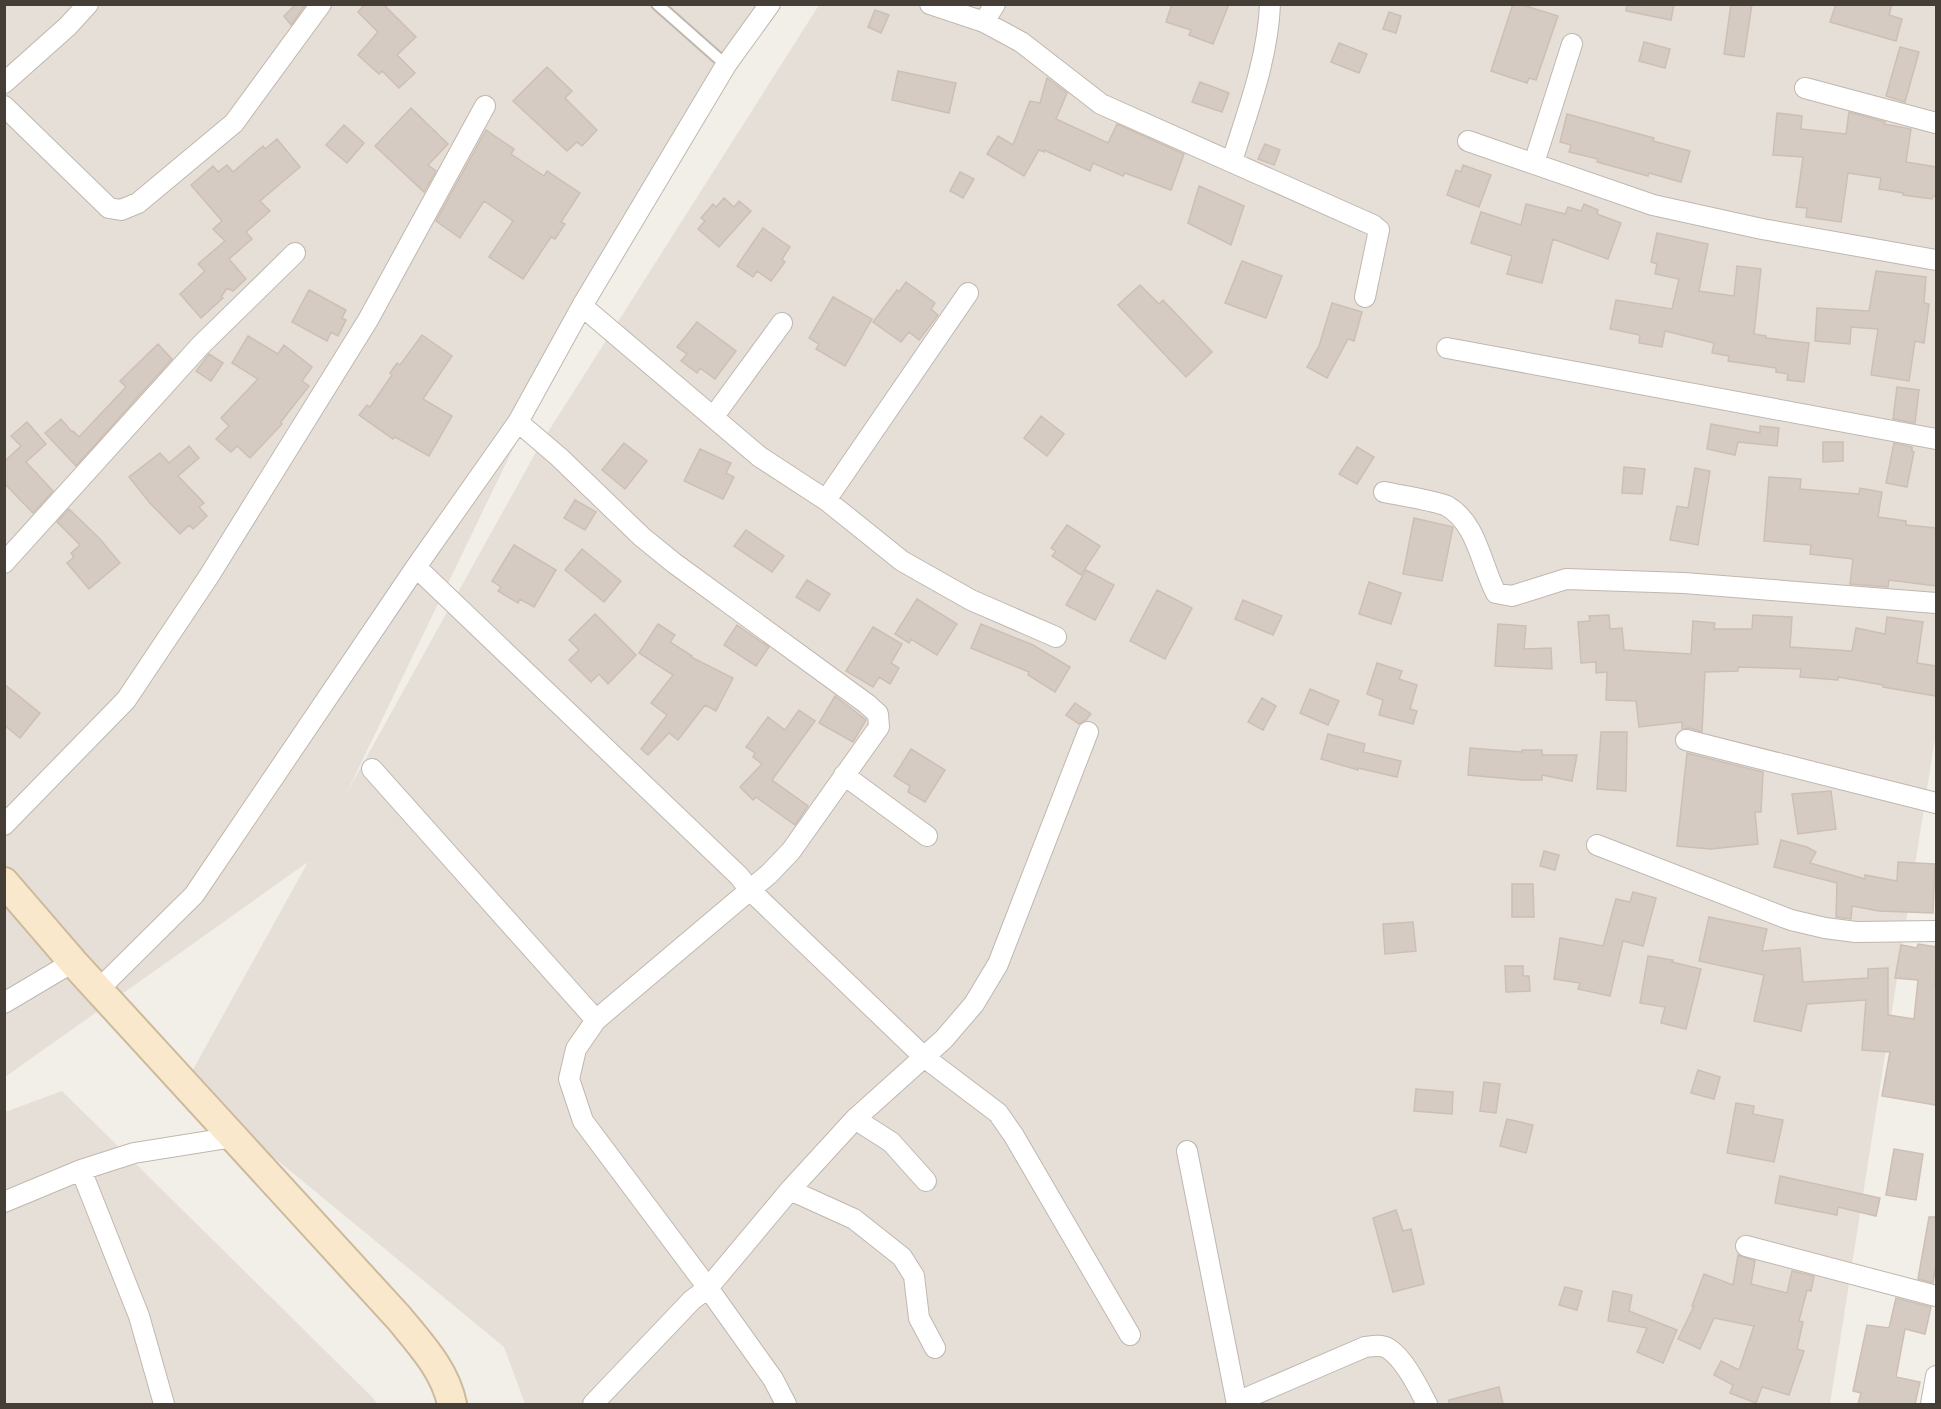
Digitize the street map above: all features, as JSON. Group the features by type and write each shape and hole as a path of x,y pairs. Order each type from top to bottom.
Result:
{"street":[{"path":"4,83 68,26 88,4"},
{"path":"4,106 109,208 121,210 138,203 234,123 321,4"},
{"path":"99,989 194,895 416,567 518,422 582,306 726,65 770,4"},
{"path":"930,4 984,22 1021,42 1101,104 1373,225 1378,230 1365,297"},
{"path":"984,22 995,4"},
{"path":"1232,161 1260,71 1269,28 1270,4"},
{"path":"1534,164 1572,44"},
{"path":"1805,88 1936,123"},
{"path":"4,825 126,700 203,586 368,320 485,106"},
{"path":"1468,141 1653,205 1762,229 1936,260"},
{"path":"8,554 200,346 295,253"},
{"path":"826,500 968,293"},
{"path":"582,306 714,416 759,457 826,500 902,561 971,600 1056,637"},
{"path":"714,416 782,323"},
{"path":"1447,348 1936,439"},
{"path":"518,422 559,457 642,537 674,563 878,714 879,727 791,851 769,874 596,1020 576,1049 569,1079 583,1121 708,1288 773,1379 786,1404"},
{"path":"1384,492 1447,506 1467,523 1496,593 1512,596 1566,579 1684,583 1936,603"},
{"path":"416,567 739,876 750,890 924,1057 998,1113 1014,1136 1130,1335"},
{"path":"593,1404 692,1300 708,1288 790,1190 855,1119 944,1039 974,1004 998,964 1088,732"},
{"path":"1686,740 1936,803"},
{"path":"372,769 596,1020"},
{"path":"844,775 927,836"},
{"path":"1597,845 1791,920 1856,932 1936,931"},
{"path":"4,882 73,962 399,1318 426,1350 449,1389 452,1404"},
{"path":"4,1003 73,962"},
{"path":"855,1119 891,1142 926,1181"},
{"path":"4,1202 81,1170 134,1153 234,1137"},
{"path":"1187,1151 1237,1403 1365,1347 1378,1345 1388,1348 1407,1369 1427,1404"},
{"path":"81,1170 138,1316 164,1404"},
{"path":"790,1190 854,1219 902,1257 914,1276 919,1318 935,1348"},
{"path":"1746,1246 1936,1296"},
{"path":"1931,1404 1936,1376"}],"lane":[{"path":"657,4 726,65"}],"shaded area":[{"path":"5,5 756,5 582,306 346,794 541,443 819,5 1936,5 1936,732 1830,1404 525,1404 504,1347 185,1084 308,862 5,1077"},
{"path":"62,1091 377,1404 5,1404 5,1112"}],"building":[{"path":"296,4 306,4 291,25 284,16"},
{"path":"365,4 383,4 416,37 397,55 415,73 399,88 382,71 379,74 358,55 378,32 358,12"},
{"path":"1172,4 1229,4 1213,44 1189,35 1191,30 1166,22"},
{"path":"1513,4 1558,16 1536,80 1529,78 1527,83 1491,71"},
{"path":"1627,4 1674,4 1671,20 1626,11"},
{"path":"1731,4 1752,4 1744,57 1724,54"},
{"path":"1836,4 1892,4 1889,15 1902,19 1896,41 1830,22"},
{"path":"875,10 889,15 881,33 868,27"},
{"path":"1389,12 1401,16 1396,33 1383,29"},
{"path":"1644,42 1670,49 1665,68 1639,61"},
{"path":"1339,43 1367,54 1359,73 1331,62"},
{"path":"1900,47 1919,52 1905,102 1886,96"},
{"path":"547,67 572,91 565,98 597,130 582,146 577,142 567,151 513,101"},
{"path":"898,71 956,83 949,113 892,100"},
{"path":"1047,78 1067,93 1056,119 1108,143 1117,124 1184,154 1171,190 1125,173 1123,176 1093,163 1090,171 1044,150 1044,152 1039,150 1024,176 987,154 998,136 1013,145 1030,101 1040,103"},
{"path":"1200,82 1229,93 1222,112 1192,102"},
{"path":"411,108 448,144 428,165 436,171 424,192 375,146"},
{"path":"1849,112 1885,122 1884,124 1911,129 1906,162 1936,167 1936,197 1933,196 1932,199 1903,195 1903,193 1879,189 1881,178 1848,173 1841,222 1806,217 1807,208 1796,207 1803,157 1773,155 1777,113 1802,116 1801,129 1846,134"},
{"path":"1567,114 1654,138 1653,141 1690,151 1681,182 1649,173 1648,176 1569,152 1571,145 1560,142"},
{"path":"344,125 364,143 347,163 326,145"},
{"path":"486,130 514,149 511,154 544,176 547,171 580,193 561,222 565,224 555,239 551,237 523,279 489,257 513,221 484,201 460,238 436,221"},
{"path":"277,139 300,167 260,201 270,211 246,232 252,239 229,259 246,279 233,291 227,288 221,297 223,298 201,318 180,294 205,271 198,264 225,241 213,229 222,221 191,185 213,166 218,172 227,165 233,172 263,146 265,149"},
{"path":"1265,144 1280,150 1274,165 1258,159"},
{"path":"1463,165 1491,175 1479,207 1447,195 1456,170 1461,172"},
{"path":"960,172 974,179 963,198 950,191"},
{"path":"1199,186 1244,206 1231,245 1188,223"},
{"path":"724,198 734,207 739,201 751,211 719,247 698,229 705,221 701,218 713,204 716,207"},
{"path":"1526,204 1565,214 1568,207 1581,211 1584,204 1598,210 1597,214 1621,223 1608,259 1553,239 1542,283 1507,274 1512,256 1471,243 1481,212 1521,225"},
{"path":"763,228 790,247 782,259 785,262 771,281 757,271 753,277 737,266"},
{"path":"1657,233 1708,244 1699,291 1734,296 1737,266 1761,269 1754,334 1766,336 1766,338 1809,343 1804,382 1787,380 1788,374 1776,372 1776,368 1728,361 1729,356 1712,353 1714,343 1665,331 1662,347 1639,343 1640,335 1610,329 1616,300 1672,309 1679,279 1655,274 1657,264 1651,262"},
{"path":"1242,261 1282,276 1266,318 1225,303"},
{"path":"1876,271 1926,277 1924,303 1929,304 1924,343 1915,341 1909,381 1871,375 1878,329 1851,327 1850,344 1815,341 1817,308 1869,311"},
{"path":"906,282 935,303 931,309 938,315 919,340 909,332 901,342 873,322 897,290 899,292"},
{"path":"1140,285 1159,304 1163,300 1212,352 1186,377 1118,305"},
{"path":"309,290 346,310 342,318 346,320 338,336 331,332 327,341 292,322"},
{"path":"833,297 872,319 845,366 816,349 819,344 809,338"},
{"path":"1332,303 1362,312 1354,341 1348,339 1327,378 1307,367 1319,346"},
{"path":"697,322 736,351 715,379 700,368 697,373 681,361 687,354 677,347"},
{"path":"422,335 452,356 423,399 452,416 429,456 395,437 393,439 359,415 367,405 370,407 392,375 390,373 397,363 400,365"},
{"path":"248,336 278,354 284,345 312,367 302,381 309,386 280,423 282,424 250,458 237,446 231,452 216,439 229,426 221,418 258,379 232,363"},
{"path":"158,344 172,359 76,466 45,433 61,419 79,437 126,387 120,381"},
{"path":"209,354 223,363 211,381 196,371"},
{"path":"1897,387 1919,390 1915,423 1893,419"},
{"path":"1041,416 1064,434 1047,456 1024,438"},
{"path":"27,422 46,444 26,462 53,491 33,513 4,483 4,462 21,446 11,436"},
{"path":"1711,424 1760,433 1760,426 1779,428 1777,446 1738,442 1735,455 1707,449"},
{"path":"1823,442 1843,442 1843,461 1823,462"},
{"path":"624,443 647,461 625,489 602,470"},
{"path":"1894,443 1912,447 1914,452 1907,487 1886,483"},
{"path":"189,446 199,458 178,476 204,503 199,507 207,516 193,529 189,525 180,534 129,477 160,453 169,463"},
{"path":"1357,447 1374,457 1357,484 1339,474"},
{"path":"700,449 731,463 726,473 734,477 723,499 684,481"},
{"path":"1624,467 1645,469 1642,494 1622,493"},
{"path":"1695,468 1710,471 1698,545 1670,540 1677,506 1688,508"},
{"path":"1769,477 1801,479 1800,489 1859,494 1860,488 1882,492 1878,517 1906,521 1906,525 1936,528 1936,586 1889,580 1888,587 1850,584 1853,559 1810,554 1811,545 1764,541"},
{"path":"575,500 596,512 585,530 564,518"},
{"path":"69,509 99,538 120,563 89,589 67,563 74,557 71,553 80,545 57,522"},
{"path":"1414,518 1453,527 1442,581 1403,574"},
{"path":"1067,525 1100,546 1081,575 1052,556 1056,551 1051,548"},
{"path":"746,530 784,556 772,572 734,546"},
{"path":"514,545 556,570 534,607 520,599 518,603 498,591 501,587 492,581"},
{"path":"582,549 621,581 604,602 565,570"},
{"path":"1086,570 1114,585 1095,620 1066,605"},
{"path":"807,580 830,594 819,611 796,597"},
{"path":"1369,582 1401,593 1391,624 1359,614"},
{"path":"1157,590 1192,608 1165,659 1130,641"},
{"path":"917,599 957,624 937,655 911,639 909,643 895,634"},
{"path":"1243,600 1282,616 1273,635 1235,619"},
{"path":"595,614 636,655 608,684 599,674 591,682 569,660 579,650 569,640"},
{"path":"1609,615 1610,629 1622,628 1624,650 1691,654 1693,621 1715,623 1714,629 1752,629 1753,615 1792,617 1790,647 1852,651 1856,628 1885,634 1887,617 1923,622 1917,663 1936,666 1936,696 1838,677 1838,680 1800,677 1801,669 1738,667 1738,671 1705,672 1702,732 1689,728 1682,729 1682,722 1639,727 1636,701 1606,700 1607,672 1596,673 1596,662 1581,663 1578,622 1590,621 1589,616"},
{"path":"658,624 675,635 670,642 691,657 733,678 716,711 705,705 678,740 669,733 648,755 641,749 667,715 651,703 673,675 639,653"},
{"path":"981,624 1033,645 1070,667 1055,692 1028,675 1029,672 971,648"},
{"path":"1498,624 1526,626 1524,649 1551,648 1552,669 1495,666"},
{"path":"737,625 769,647 756,666 724,645"},
{"path":"873,627 902,644 891,663 899,668 890,684 879,677 873,687 846,671"},
{"path":"1377,663 1402,671 1399,679 1417,685 1410,709 1417,711 1413,724 1379,715 1383,700 1367,694"},
{"path":"4,684 40,713 20,738 4,725"},
{"path":"1310,689 1339,701 1328,725 1300,713"},
{"path":"835,696 866,720 853,742 819,723"},
{"path":"1262,698 1276,706 1263,730 1248,722"},
{"path":"1075,703 1091,714 1079,724 1066,715"},
{"path":"799,710 815,721 772,780 808,806 795,825 756,797 753,800 740,787 762,764 753,757 755,753 746,747 768,717 785,730"},
{"path":"1601,732 1627,732 1626,791 1597,789"},
{"path":"1328,734 1365,744 1363,752 1401,761 1397,777 1358,768 1358,770 1321,759"},
{"path":"1470,748 1522,752 1522,750 1542,750 1542,755 1577,755 1572,781 1542,775 1542,780 1523,780 1468,775"},
{"path":"911,749 945,770 925,802 908,792 910,786 894,776"},
{"path":"1687,753 1763,772 1761,812 1755,812 1758,844 1711,849 1677,846"},
{"path":"1831,791 1836,829 1798,834 1792,794"},
{"path":"1781,840 1807,847 1816,852 1810,863 1865,879 1865,875 1897,881 1898,862 1935,864 1933,913 1879,911 1852,906 1851,919 1836,917 1837,883 1774,867"},
{"path":"1544,851 1559,855 1555,870 1540,866"},
{"path":"1512,884 1533,884 1534,917 1512,917"},
{"path":"1633,892 1656,898 1643,946 1623,941 1610,996 1578,989 1580,983 1554,979 1560,938 1603,946 1616,899 1630,902"},
{"path":"1709,917 1767,929 1762,951 1800,948 1803,982 1868,978 1868,969 1888,968 1888,1015 1914,1019 1918,980 1895,978 1901,945 1917,948 1918,944 1936,947 1936,1105 1882,1096 1890,1052 1862,1050 1866,1000 1807,1004 1801,1031 1754,1021 1764,975 1699,961"},
{"path":"1413,922 1416,951 1385,954 1383,924"},
{"path":"1648,956 1673,960 1672,962 1701,969 1686,1029 1661,1023 1665,1007 1640,1003"},
{"path":"1505,966 1523,966 1523,976 1529,976 1530,991 1506,992"},
{"path":"1698,1070 1720,1077 1714,1099 1691,1093"},
{"path":"1484,1082 1500,1084 1496,1113 1480,1111"},
{"path":"1416,1089 1453,1092 1452,1114 1414,1111"},
{"path":"1736,1103 1754,1106 1753,1114 1783,1120 1774,1162 1727,1153"},
{"path":"1507,1119 1533,1125 1526,1153 1500,1146"},
{"path":"1894,1149 1923,1154 1916,1200 1886,1195"},
{"path":"1780,1176 1880,1198 1876,1216 1838,1207 1837,1215 1775,1203"},
{"path":"1396,1210 1403,1231 1411,1229 1424,1284 1393,1292 1373,1218"},
{"path":"1929,1217 1936,1217 1936,1264 1933,1283 1918,1279"},
{"path":"1738,1255 1755,1261 1751,1284 1787,1293 1792,1271 1814,1276 1811,1291 1807,1290 1799,1321 1803,1322 1797,1349 1804,1351 1789,1395 1762,1387 1756,1403 1730,1393 1733,1385 1714,1375 1721,1361 1739,1370 1754,1326 1714,1318 1700,1349 1678,1339 1694,1306 1692,1306 1704,1274 1733,1285"},
{"path":"1565,1287 1582,1291 1577,1310 1559,1305"},
{"path":"1613,1291 1632,1295 1629,1311 1677,1330 1663,1363 1637,1352 1647,1328 1608,1321"},
{"path":"1896,1298 1931,1307 1925,1334 1905,1329 1896,1377 1920,1382 1915,1404 1858,1404 1861,1393 1853,1391 1867,1325 1889,1328"},
{"path":"1499,1387 1503,1404 1449,1404 1449,1400"}]}
